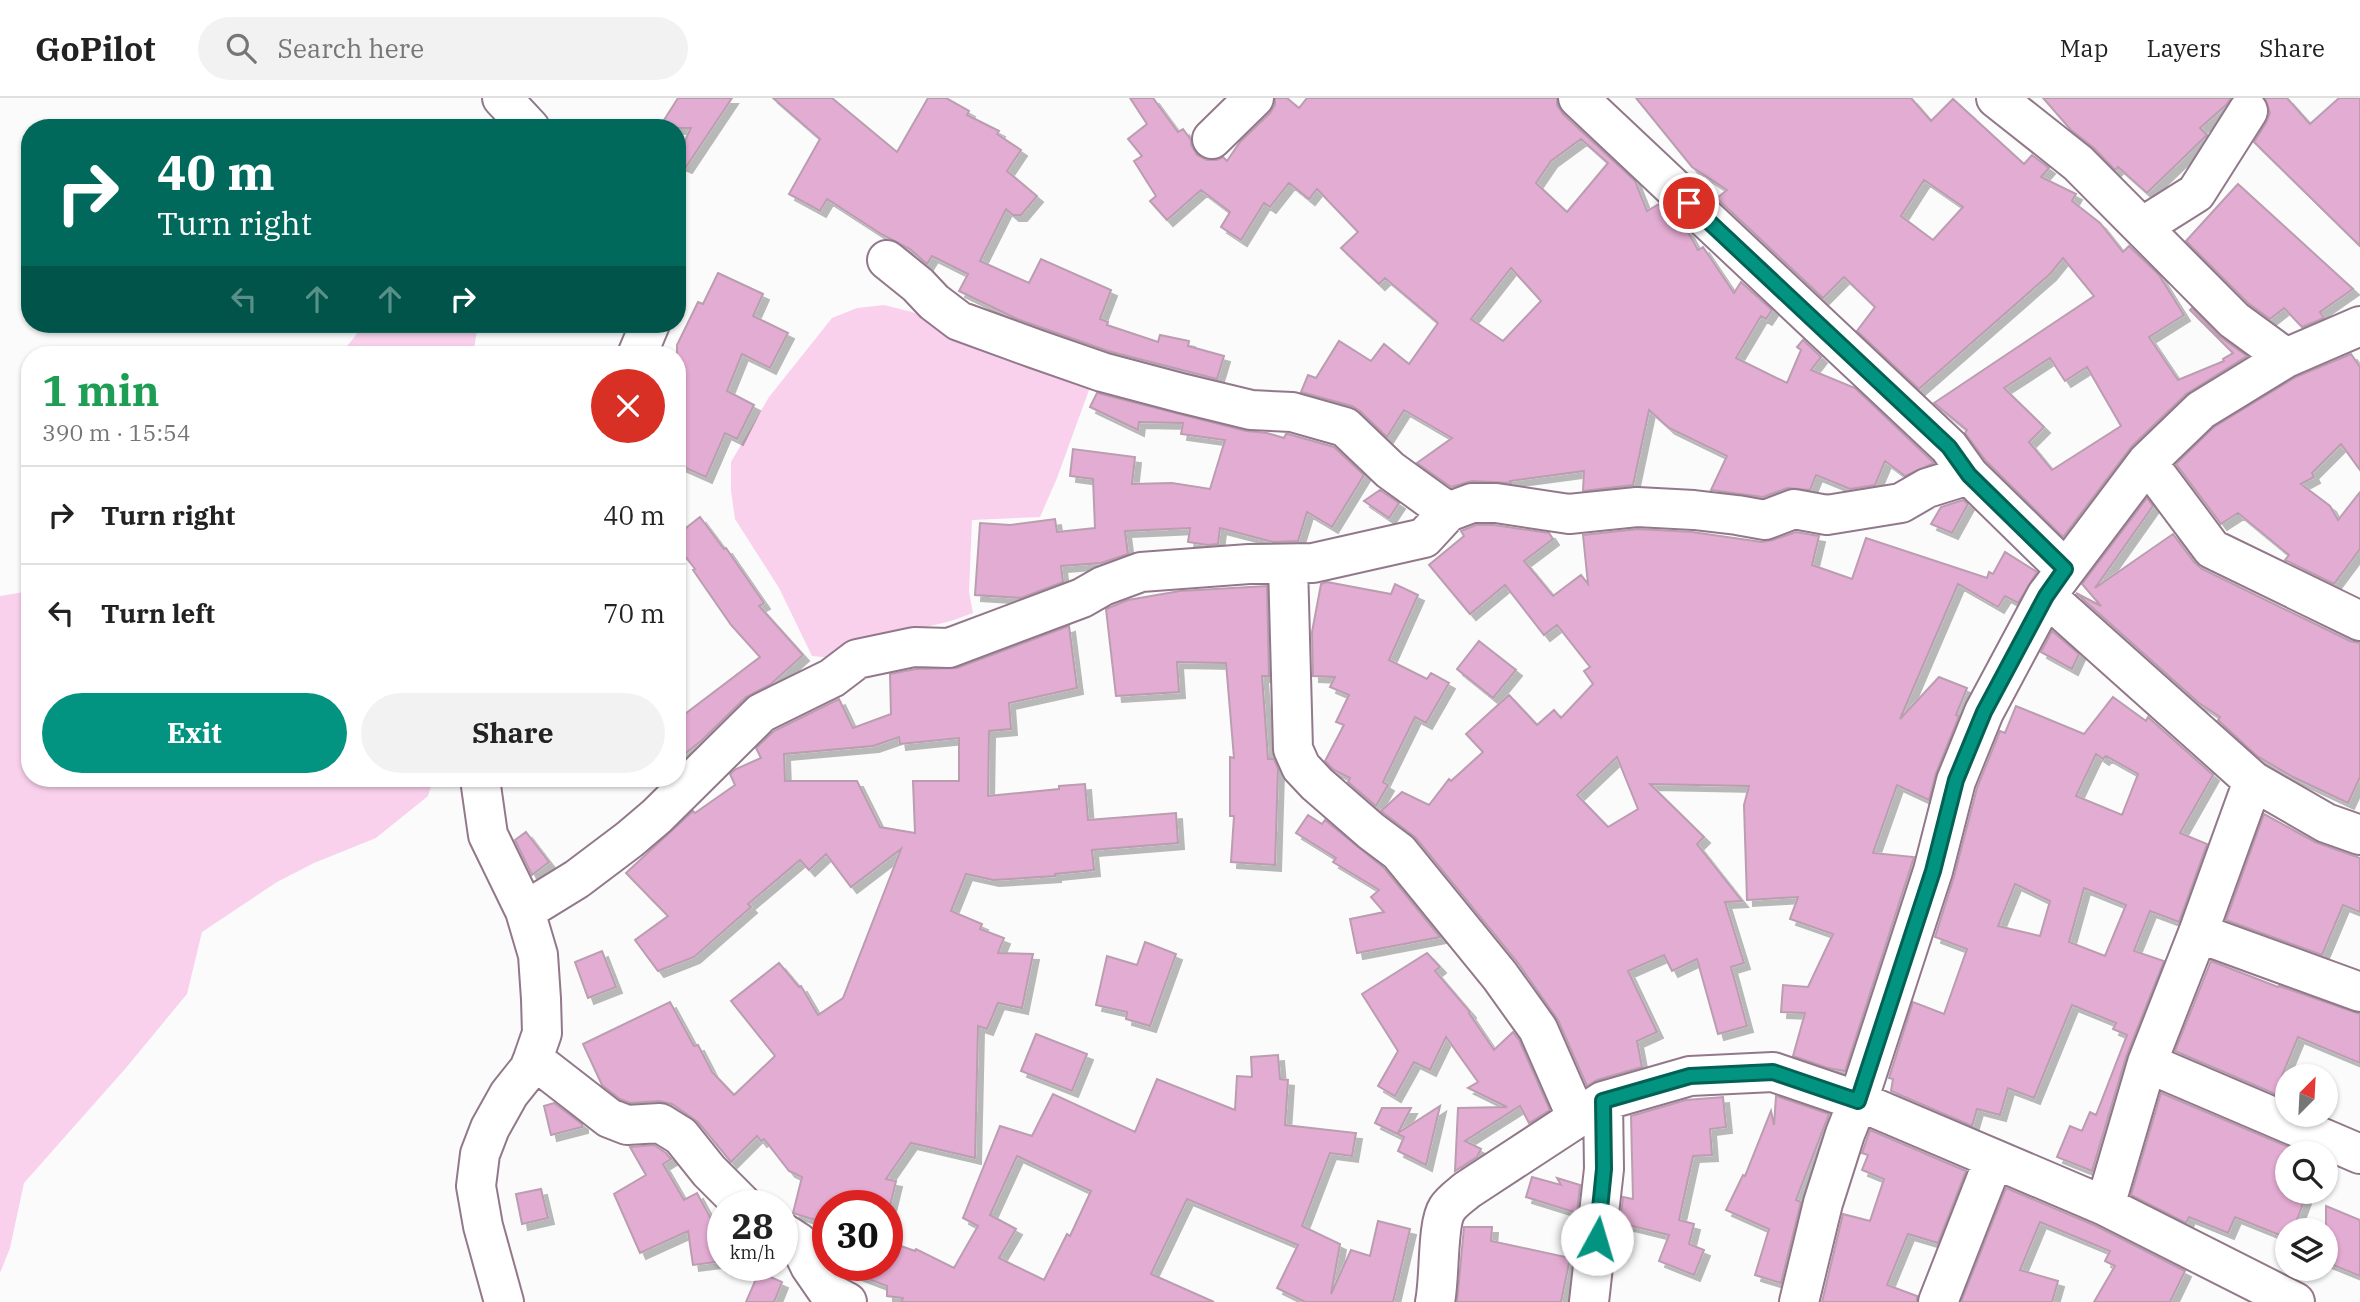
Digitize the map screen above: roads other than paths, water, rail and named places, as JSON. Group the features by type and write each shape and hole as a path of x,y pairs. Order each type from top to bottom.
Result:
{"street":[{"path":"502,98 522,119"},
{"path":"1212,139 1254,98"},
{"path":"1578,98 1949,447 2055,582 2253,781 2326,823 2360,835"},
{"path":"1996,98 2078,163 2234,320 2286,358"},
{"path":"2143,227 2196,193 2248,111"},
{"path":"887,260 959,321 997,335 1102,372 1142,383 1251,410 1292,412 1345,427 1390,470 1448,512"},
{"path":"1800,1302 1823,1203 1933,871 1956,780 1984,712 2055,582 2147,462 2201,410 2286,358 2359,328"},
{"path":"2147,462 2212,549 2360,621"},
{"path":"525,911 577,879 630,839 657,816 761,713 832,678 857,659 914,647 949,648 1056,608 1141,572 1249,564 1313,563 1424,537 1448,512 1472,503 1496,503 1569,514 1637,508 1726,514 1765,520 1794,509 1827,515 1901,503 1927,488 1969,475"},
{"path":"1288,565 1293,749 1301,768 1371,831 1399,852 1500,976 1590,1110 1604,1169 1588,1302"},
{"path":"2105,1206 2147,1063 2253,781"},
{"path":"481,787 488,835 525,911 538,955 541,999 542,1033 533,1059 490,1128 480,1154 476,1186 483,1226 504,1302"},
{"path":"2198,933 2360,992"},
{"path":"533,1059 609,1118 627,1125 660,1123 681,1136 728,1190"},
{"path":"2147,1063 2360,1154"},
{"path":"1435,1302 1442,1219 1447,1207 1467,1190 1590,1110 1690,1076 1773,1072 1858,1101 2105,1206 2295,1302"},
{"path":"1938,1302 1994,1159"},
{"path":"798,1242 828,1292 847,1302"}]}
